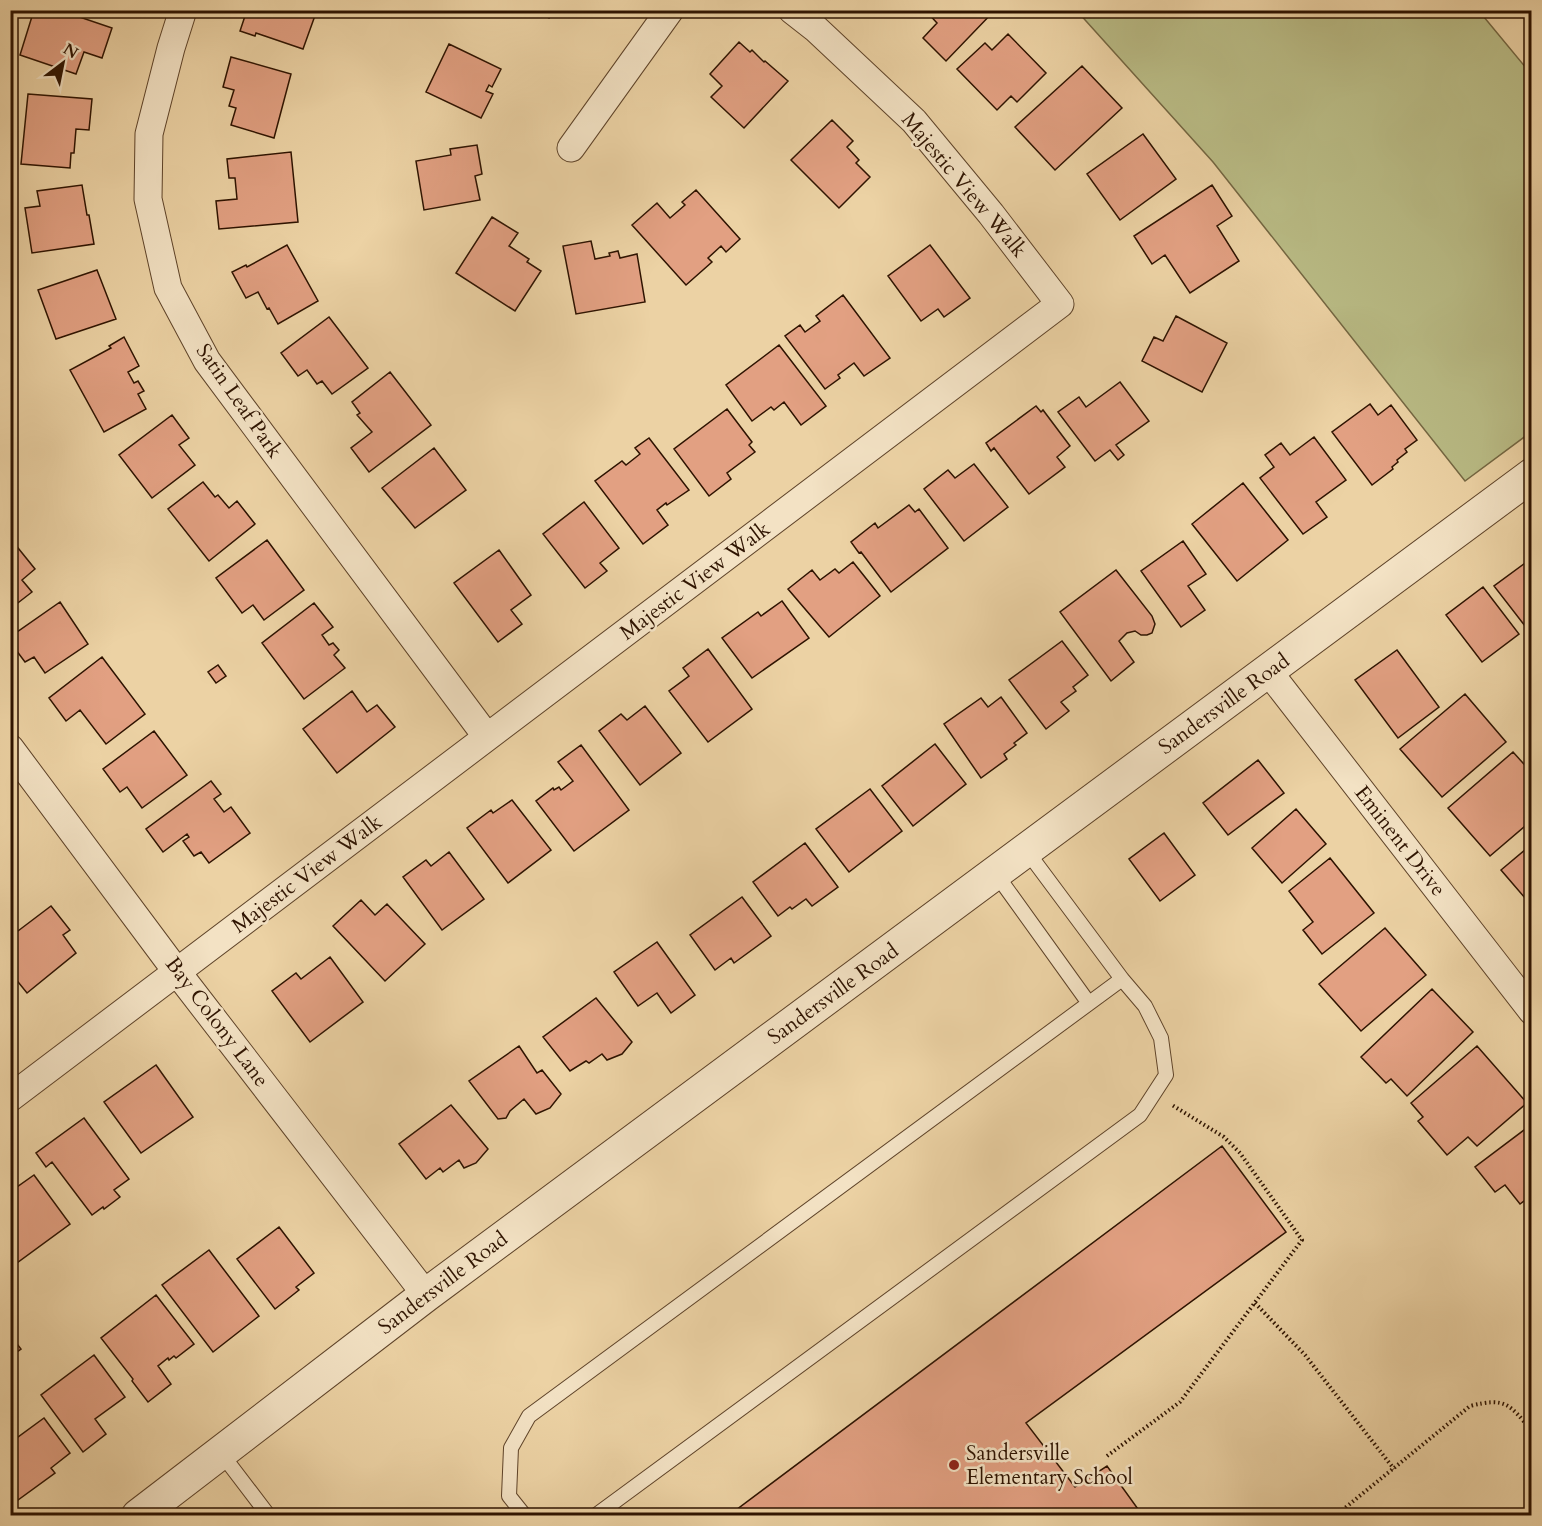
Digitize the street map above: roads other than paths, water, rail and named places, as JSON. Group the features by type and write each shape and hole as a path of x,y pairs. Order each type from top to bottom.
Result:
{"street":[{"name":"Satin Leaf Park","path":"183,10 149,134 148,199 168,288 207,361 488,737"},
{"path":"571,148 670,10"},
{"name":"Majestic View Walk","path":"10,1098 1060,304 991,214 914,121 815,28 792,10"},
{"name":"Sandersville Road","path":"138,1515 426,1295 1532,475"},
{"name":"Eminent Drive","path":"1268,671 1532,1011"},
{"name":"Bay Colony Lane","path":"10,748 177,972 426,1295"}],"lane":[{"path":"595,1515 1140,1115 1166,1075 1161,1038 1145,1006 1122,979 1026,850"},
{"path":"996,874 1088,1002"},
{"path":"525,1515 509,1496 511,1448 530,1416 1122,979"},
{"path":"220,1453 269,1515"}],"place":[{"name":"Sandersville Elementary School","path":"954,1465"}]}
